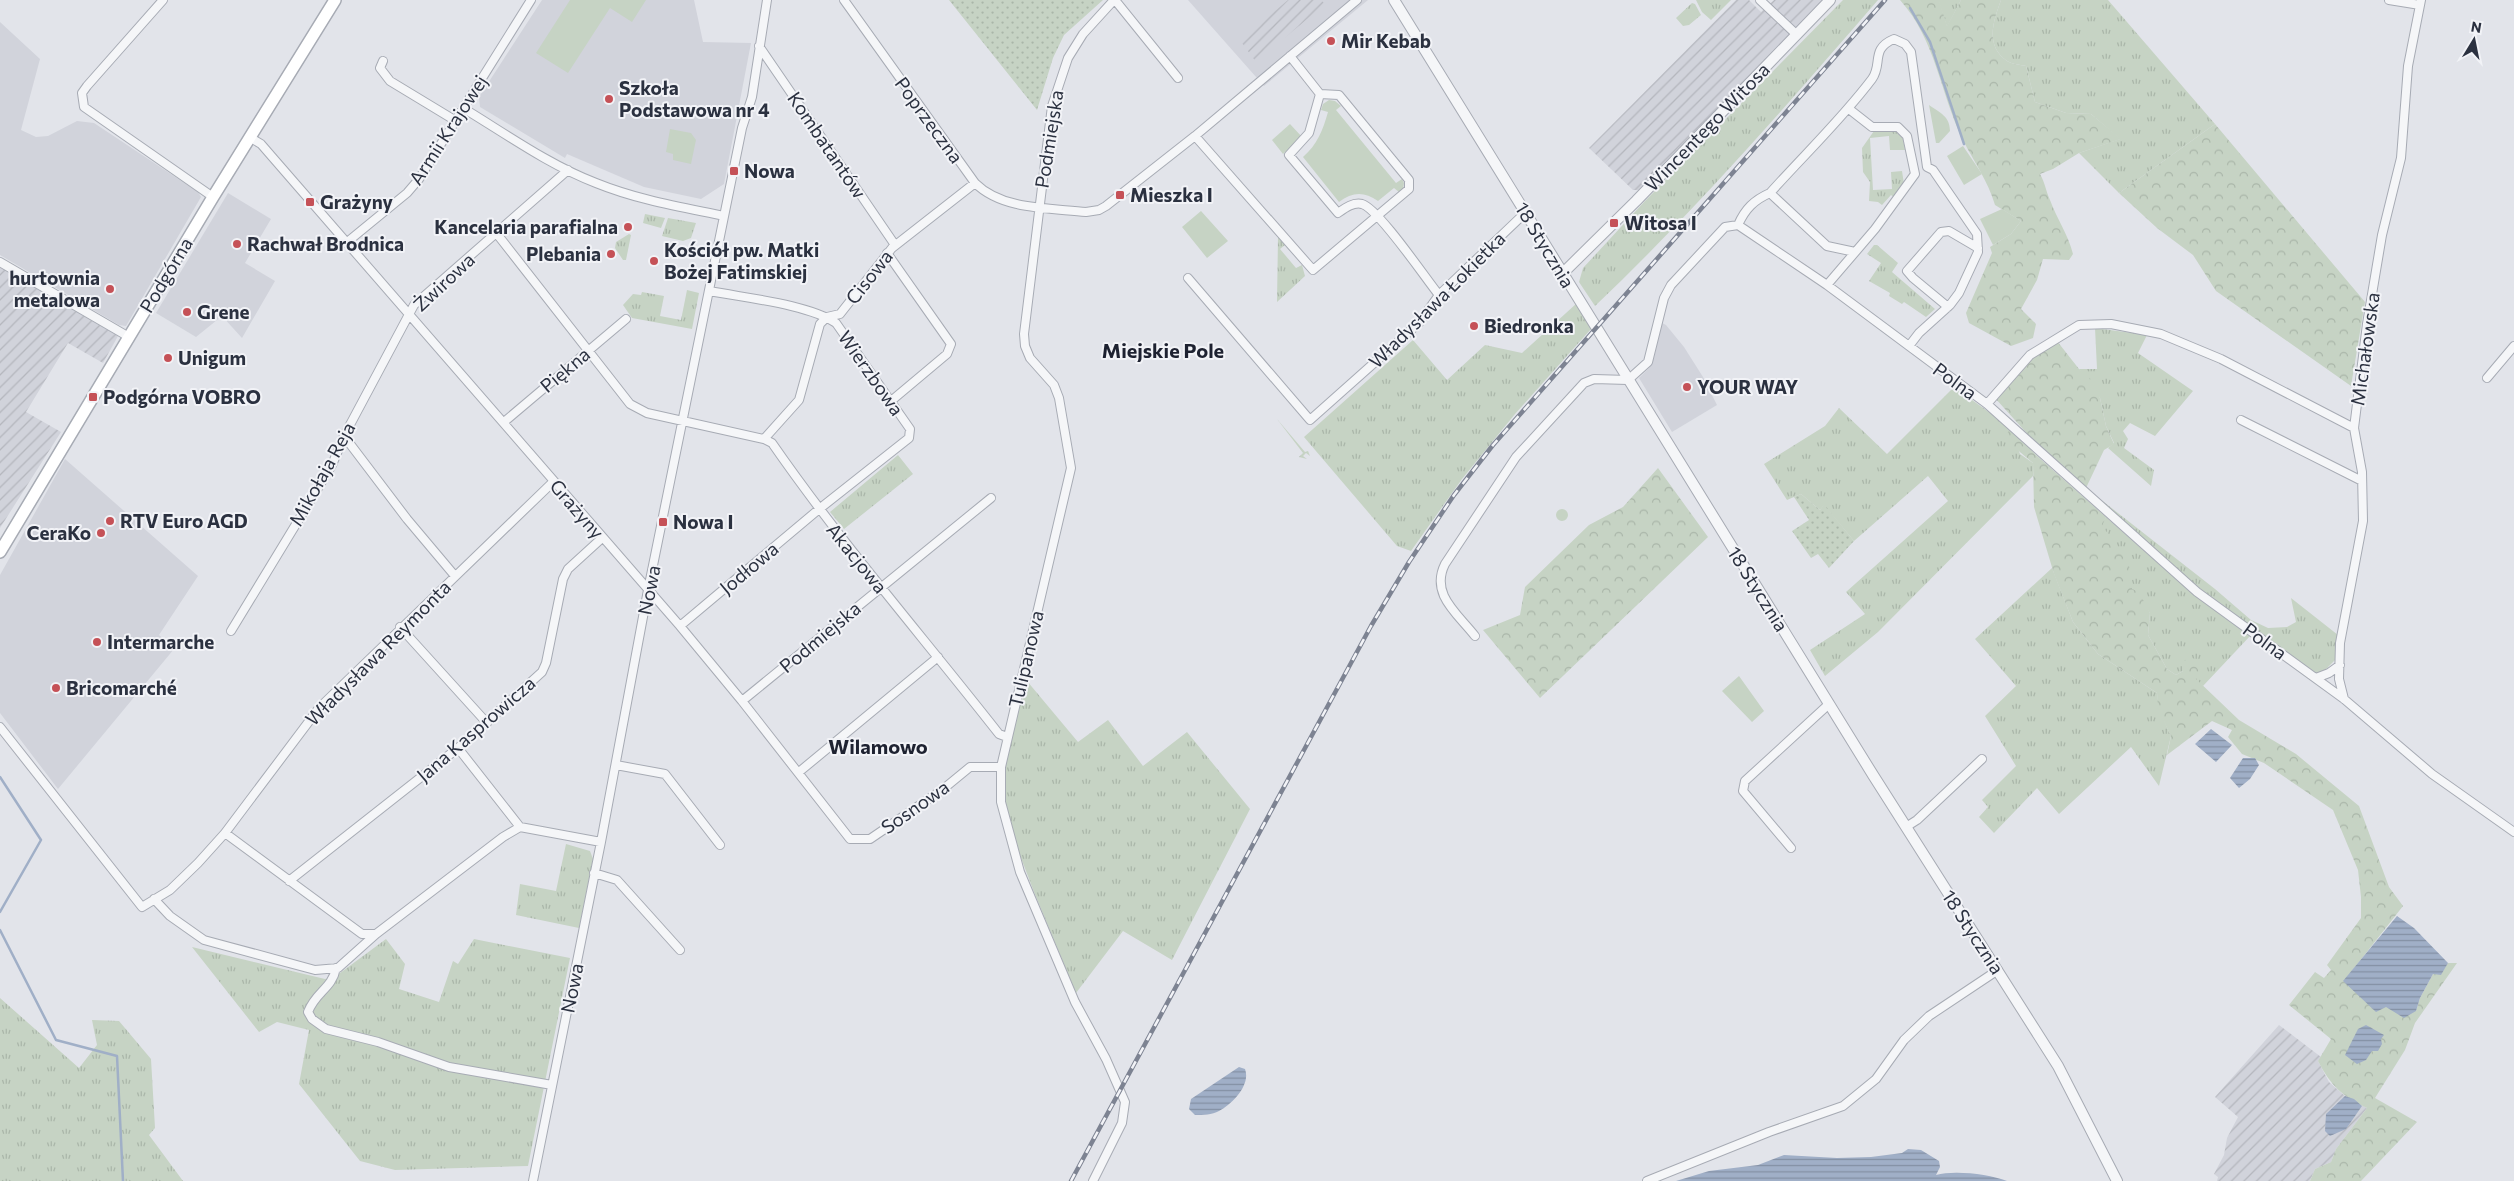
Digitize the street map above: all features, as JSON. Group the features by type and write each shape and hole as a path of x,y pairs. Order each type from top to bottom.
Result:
{"main road":[{"name":"Podgórna","path":"0,552 213,197 335,0"}],"street":[{"path":"163,0 86,86 82,93 84,107 213,197"},
{"name":"Armii Krajowej","path":"346,243 407,193 419,179 531,0"},
{"name":"Nowa","path":"533,1181 616,765 648,590 684,421 742,128 752,97 767,0"},
{"name":"Poprzeczna","path":"844,0 975,184 984,193 1001,201 1038,206"},
{"path":"1114,0 1178,78"},
{"name":"Podmiejska","path":"1038,206 1052,106 1059,79 1068,58 1083,34 1114,0"},
{"path":"1038,206 1086,212 1099,210 1195,136 1357,0"},
{"name":"18 Stycznia","path":"1394,0 1829,704 2058,1066 2117,1181"},
{"path":"1760,0 1796,35"},
{"name":"Wincentego Witosa","path":"1562,274 1636,201 1830,0"},
{"path":"2389,0 2420,2"},
{"name":"Michałowska","path":"2344,698 2339,679 2340,643 2363,521 2362,481 2354,428 2366,324 2382,234 2401,158 2408,66 2420,2"},
{"path":"1475,636 1441,593 1439,576 1516,457 1584,383 1594,379 1628,380 1648,362 1664,298 1671,285 1725,227 1738,225 1746,209 1758,198 1770,193 1849,109 1876,73 1877,55 1885,42 1894,39 1905,44 1911,52 1927,167 1933,170 1972,226 1977,234 1978,248 1959,293 1948,308 1919,333 1909,346"},
{"name":"Kombatantów","path":"759,46 895,245"},
{"path":"1195,136 1313,270 1409,189 1409,180 1339,95 1320,94 1290,56"},
{"path":"383,61 380,68 390,81 456,121"},
{"path":"1320,94 1309,133 1289,155 1338,213 1345,208 1360,204 1367,206 1439,296"},
{"path":"463,108 568,170 595,183 647,201 724,216"},
{"path":"1827,285 1893,206 1915,174 1907,136 1898,127 1872,126 1849,109"},
{"name":"Grażyny","path":"251,138 261,144 504,422 553,482 680,626 799,772"},
{"name":"Żwirowa","path":"409,314 414,305 568,170"},
{"name":"Cisowa","path":"764,438 799,400 820,324 827,317 840,314 895,245 975,184"},
{"path":"1770,193 1827,246 1855,252"},
{"name":"Tulipanowa","path":"1038,206 1024,334 1025,346 1030,358 1054,385 1071,468 1048,561 1019,696 1007,737 1001,767 1001,802 1020,872 1075,1002 1106,1059 1125,1102 1122,1122 1094,1181"},
{"name":"Władysława Łokietka","path":"1188,278 1310,420 1419,323 1439,296 1525,214"},
{"name":"Polna","path":"1738,225 1827,285 1987,404 2197,592 2344,698 2432,774 2514,832"},
{"path":"1967,242 1972,226"},
{"path":"1948,308 1913,278 1908,270 1941,232 1949,231 1978,248"},
{"path":"497,234 630,404 647,413 764,438"},
{"path":"887,253 946,334 951,344 947,354 891,401"},
{"path":"0,262 129,337"},
{"name":"Wierzbowa","path":"710,291 808,310 827,317 836,323 910,429 909,438 818,510"},
{"name":"Mikołaja Reja","path":"231,631 332,464 344,436 409,314"},
{"name":"Piękna","path":"504,422 626,319"},
{"path":"1987,404 2030,355 2079,325 2111,324 2161,334 2220,359 2354,428"},
{"path":"2487,378 2514,346"},
{"path":"2241,420 2362,481"},
{"path":"344,436 407,519 455,576"},
{"name":"Akacjowa","path":"764,438 772,442 818,510 999,734 1007,737"},
{"name":"Władysława Reymonta","path":"154,899 177,883 225,833 319,708 400,627 553,482"},
{"name":"Podmiejska","path":"742,701 991,498"},
{"name":"Jodłowa","path":"680,626 818,510"},
{"name":"Jana Kasprowicza","path":"289,881 458,748 542,672 546,663 563,579 568,569 602,538"},
{"path":"400,627 487,723"},
{"path":"799,772 938,657"},
{"path":"2316,678 2329,674 2340,664"},
{"path":"1791,848 1743,791 1745,781 1829,704"},
{"path":"0,727 142,907 154,899 170,916 204,940 315,970 337,968"},
{"path":"458,748 520,827"},
{"path":"1906,827 1917,820 1982,759"},
{"path":"616,765 665,774 720,845"},
{"name":"Sosnowa","path":"799,772 850,839 870,839 942,790 970,767 1001,767"},
{"path":"552,1085 449,1067 378,1042 326,1029 312,1019 308,1012 313,998 334,980 337,968 376,934 503,837 520,827 601,842"},
{"path":"225,833 362,934 376,934"},
{"path":"594,873 617,880 680,950"},
{"path":"1647,1181 1843,1106 1876,1079 1904,1040 1929,1016 1998,970"}],"shaded area":[{"name":"Szkoła Podstawowa nr 4","path":"542,0 694,0 703,42 751,43 724,184 701,199 644,187 567,154 565,158 480,107 479,97"},
{"path":"1188,0 1368,0 1264,86"},
{"path":"1288,0 1321,0 1325,4 1256,62 1239,39"},
{"path":"1736,0 1749,0 1761,12 1774,0 1824,0 1639,190 1633,190 1589,148"},
{"path":"0,22 40,59 21,130 36,137 48,136 77,121 94,123 198,192 201,197 126,326 119,325 0,255"},
{"path":"228,193 271,219 245,263 275,281 242,338 222,316 196,337 156,313"},
{"path":"0,267 118,336 103,363 68,343 26,412 61,432 0,528"},
{"path":"1662,323 1666,325 1684,347 1703,377 1717,405 1672,432 1639,378 1649,368 1654,358"},
{"path":"65,459 198,576 159,635 174,649 58,789 0,713 0,575"},
{"path":"2279,1025 2321,1057 2318,1061 2329,1082 2345,1096 2367,1108 2336,1149 2331,1162 2315,1169 2310,1181 2217,1181 2218,1177 2214,1174 2224,1155 2227,1138 2238,1117 2215,1097"}],"green space":[{"path":"570,0 646,0 632,22 610,8 568,73 536,53"},
{"path":"949,0 1103,0 1064,35 1053,58 1037,110"},
{"path":"1696,0 1731,0 1711,20 1702,12"},
{"path":"1843,0 1878,0 1705,195 1595,306 1579,282 1583,268 1645,201"},
{"path":"1900,0 1939,0 1947,26 1961,0 2001,0 1993,32 1995,48 2007,61 2026,66 2035,102 2066,113 2091,114 2121,139 2079,153 2053,169 2040,174 2073,254 2069,260 2043,259 2037,280 2021,309 2036,324 2033,338 2011,346 1969,323 1966,313 1992,253 1990,247 2011,234 2021,221 1995,205 1985,180 1955,122 1930,49 1922,32"},
{"path":"1939,0 1961,0 1947,27 1939,2"},
{"path":"2001,0 2108,0 2215,124 2119,193 2079,153 2120,139 2091,114 2066,113 2035,102 2026,66 2007,61 1995,48 1993,40 1994,24"},
{"path":"1692,3 1695,4 1701,15 1689,25 1683,26 1676,18"},
{"path":"1329,100 1335,101 1341,106 1336,110 1396,183 1402,179 1404,183 1403,190 1399,192 1394,188 1378,201 1363,194 1358,194 1349,196 1339,202 1303,157 1316,142 1322,131 1328,112 1321,110 1323,104"},
{"path":"1929,105 1944,115 1950,126 1950,131 1939,143 1936,143"},
{"path":"1290,124 1302,137 1283,154 1272,140"},
{"path":"2215,124 2365,302 2351,386 2216,291 2193,255 2157,228 2119,193"},
{"path":"670,129 691,133 696,140 691,164 673,160 673,154 666,152"},
{"path":"1895,129 1902,133 1905,150 1890,150 1889,136 1870,138 1873,190 1892,189 1891,172 1902,171 1904,184 1896,199 1891,195 1882,205 1878,202 1869,201 1870,182 1863,172 1862,148 1874,131"},
{"path":"1963,146 1982,174 1964,185 1947,156"},
{"path":"2002,209 2021,221 2011,234 1993,245 1980,219"},
{"path":"1201,211 1228,241 1207,258 1182,227"},
{"path":"645,214 665,218 661,228 643,223"},
{"path":"668,218 696,223 691,238 683,241 662,236"},
{"path":"629,234 631,235 626,260 623,260 615,248 616,242"},
{"path":"1278,237 1285,245 1280,249 1296,268 1302,265 1305,276 1277,302"},
{"path":"1874,245 1877,245 1898,263 1892,272 1935,309 1926,317 1904,302 1902,304 1889,296 1890,293 1869,281 1881,263 1867,254"},
{"path":"687,290 699,293 692,329 632,318 623,305 633,294 641,295 642,292 664,296 660,316 681,320"},
{"path":"1577,303 1591,329 1515,414 1462,479 1411,551 1397,546 1304,437 1413,340 1447,380 1485,345 1522,353"},
{"path":"2095,328 2147,335 2138,353 2193,391 2155,436 2130,423 2123,431 2128,439 2124,448 2154,470 2151,486 2108,448 2114,443 2106,426 2100,398 2079,369 2097,369"},
{"path":"2057,341 2079,369 2093,381 2100,398 2106,426 2114,444 2104,450 2086,488 2041,449 1995,398 2032,356"},
{"path":"1954,387 2011,428 2020,454 2033,463 2033,476 1878,632 1825,676 1810,650 1865,614 1846,592 1948,501 1928,476 1854,541 1824,505 1820,510 1801,494 1787,500 1764,464 1825,426 1839,408 1887,454"},
{"path":"1277,419 1305,452 1308,451 1310,456 1306,453 1303,456 1307,459 1299,457 1303,453"},
{"path":"2011,428 2036,455 2106,517 2102,526 2128,562 2131,571 2132,589 2139,592 2150,613 2148,635 2167,669 2176,675 2183,671 2181,661 2193,658 2203,669 2195,678 2239,720 2296,754 2359,806 2389,887 2403,906 2344,981 2386,1007 2416,1011 2420,998 2433,974 2441,974 2448,963 2457,963 2415,1023 2405,1050 2375,1098 2417,1122 2361,1181 2310,1181 2315,1169 2331,1162 2336,1149 2367,1108 2338,1089 2318,1061 2331,1039 2289,1005 2315,972 2324,978 2331,970 2327,965 2361,918 2358,870 2333,810 2264,763 2242,754 2228,737 2232,730 2212,721 2167,755 2171,736 2158,709 2157,693 2098,654 2073,622 2054,574 2034,507 2033,463 2008,442 2006,435"},
{"path":"898,455 913,474 844,529 830,512"},
{"path":"1658,468 1708,537 1540,698 1483,630 1520,615 1525,587 1589,525 1623,507"},
{"path":"2086,488 2215,589 2251,620 2268,628 2287,627 2296,622 2291,598 2338,635 2336,659 2324,671 2315,673 2200,589"},
{"path":"1801,494 1820,510 1824,504 1854,541 1829,568 1818,554 1811,558 1792,531 1809,520 1794,497"},
{"path":"1564,509 1567,510 1567,520 1560,521 1557,520 1556,513 1557,510"},
{"path":"2106,517 2194,595 2251,635 2203,686 2183,671 2176,675 2167,669 2148,635 2150,613 2132,589 2101,526"},
{"path":"2052,568 2073,622 2098,654 2157,693 2159,709 2171,736 2159,786 2131,747 2059,814 2037,788 1994,833 1979,817 1988,807 1982,800 2016,766 1985,716 2016,686 1975,639"},
{"path":"1739,676 1764,711 1752,722 1722,691"},
{"path":"1027,681 1078,742 1108,720 1143,766 1187,732 1250,809 1172,960 1123,931 1076,993 1018,850 1006,806 1003,762"},
{"path":"566,844 590,851 593,859 579,928 516,915 520,884 556,891"},
{"path":"386,939 405,964 399,989 439,1002 453,961 458,964 474,939 570,958 528,1166 395,1170 360,1161 299,1084 309,1030 277,1022 259,1032 192,947 325,979 336,976"},
{"path":"0,998 79,1068 97,1045 92,1020 119,1021 151,1059 155,1128 149,1135 183,1181 0,1181"}],"water":[{"path":"2211,729 2232,745 2216,762 2195,744"},
{"path":"2243,758 2255,758 2259,765 2250,779 2239,788 2230,778"},
{"path":"2397,916 2414,928 2448,963 2441,975 2433,974 2420,998 2416,1011 2404,1018 2386,1007 2376,1012 2343,981"},
{"path":"2366,1025 2384,1035 2381,1039 2382,1044 2378,1051 2372,1051 2366,1060 2357,1064 2345,1055 2358,1029"},
{"path":"1239,1067 1245,1069 1246,1075 1243,1087 1235,1099 1219,1111 1213,1113 1195,1115 1189,1109 1191,1099"},
{"path":"2345,1096 2354,1099 2362,1106 2346,1129 2330,1136 2325,1131 2326,1114"},
{"path":"1908,1149 1921,1150 1939,1161 1940,1167 1936,1175 1952,1173 1972,1174 1991,1176 2007,1181 1676,1181 1709,1171 1758,1165 1784,1155 1837,1158 1871,1157 1902,1153"}],"waterway":[{"path":"1910,8 1930,42 1964,144"},
{"path":"0,777 41,840 0,912"},
{"path":"0,930 56,1040 117,1056 123,1181"}],"railway":[{"path":"1071,1181 1371,626 1409,562 1454,495 1493,445 1885,0"}],"place":[{"name":"Mir Kebab","path":"1331,41"},
{"name":"Szkoła Podstawowa nr 4","path":"609,99"},
{"name":"Nowa","path":"734,171"},
{"name":"Mieszka I","path":"1120,195"},
{"name":"Grażyny","path":"310,202"},
{"name":"Witosa I","path":"1614,223"},
{"name":"Kancelaria parafialna","path":"628,227"},
{"name":"Rachwał Brodnica","path":"237,244"},
{"name":"Plebania","path":"611,254"},
{"name":"Kościół pw. Matki Bożej Fatimskiej","path":"654,261"},
{"name":"hurtownia metalowa","path":"110,289"},
{"name":"Grene","path":"187,312"},
{"name":"Biedronka","path":"1474,326"},
{"name":"Unigum","path":"168,358"},
{"name":"YOUR WAY","path":"1687,387"},
{"name":"Podgórna VOBRO","path":"93,397"},
{"name":"RTV Euro AGD","path":"110,521"},
{"name":"Nowa I","path":"663,522"},
{"name":"CeraKo","path":"101,533"},
{"name":"Intermarche","path":"97,642"},
{"name":"Bricomarché","path":"56,688"}],"district":[{"name":"Miejskie Pole","path":"1163,351"},
{"name":"Wilamowo","path":"878,747"}]}
